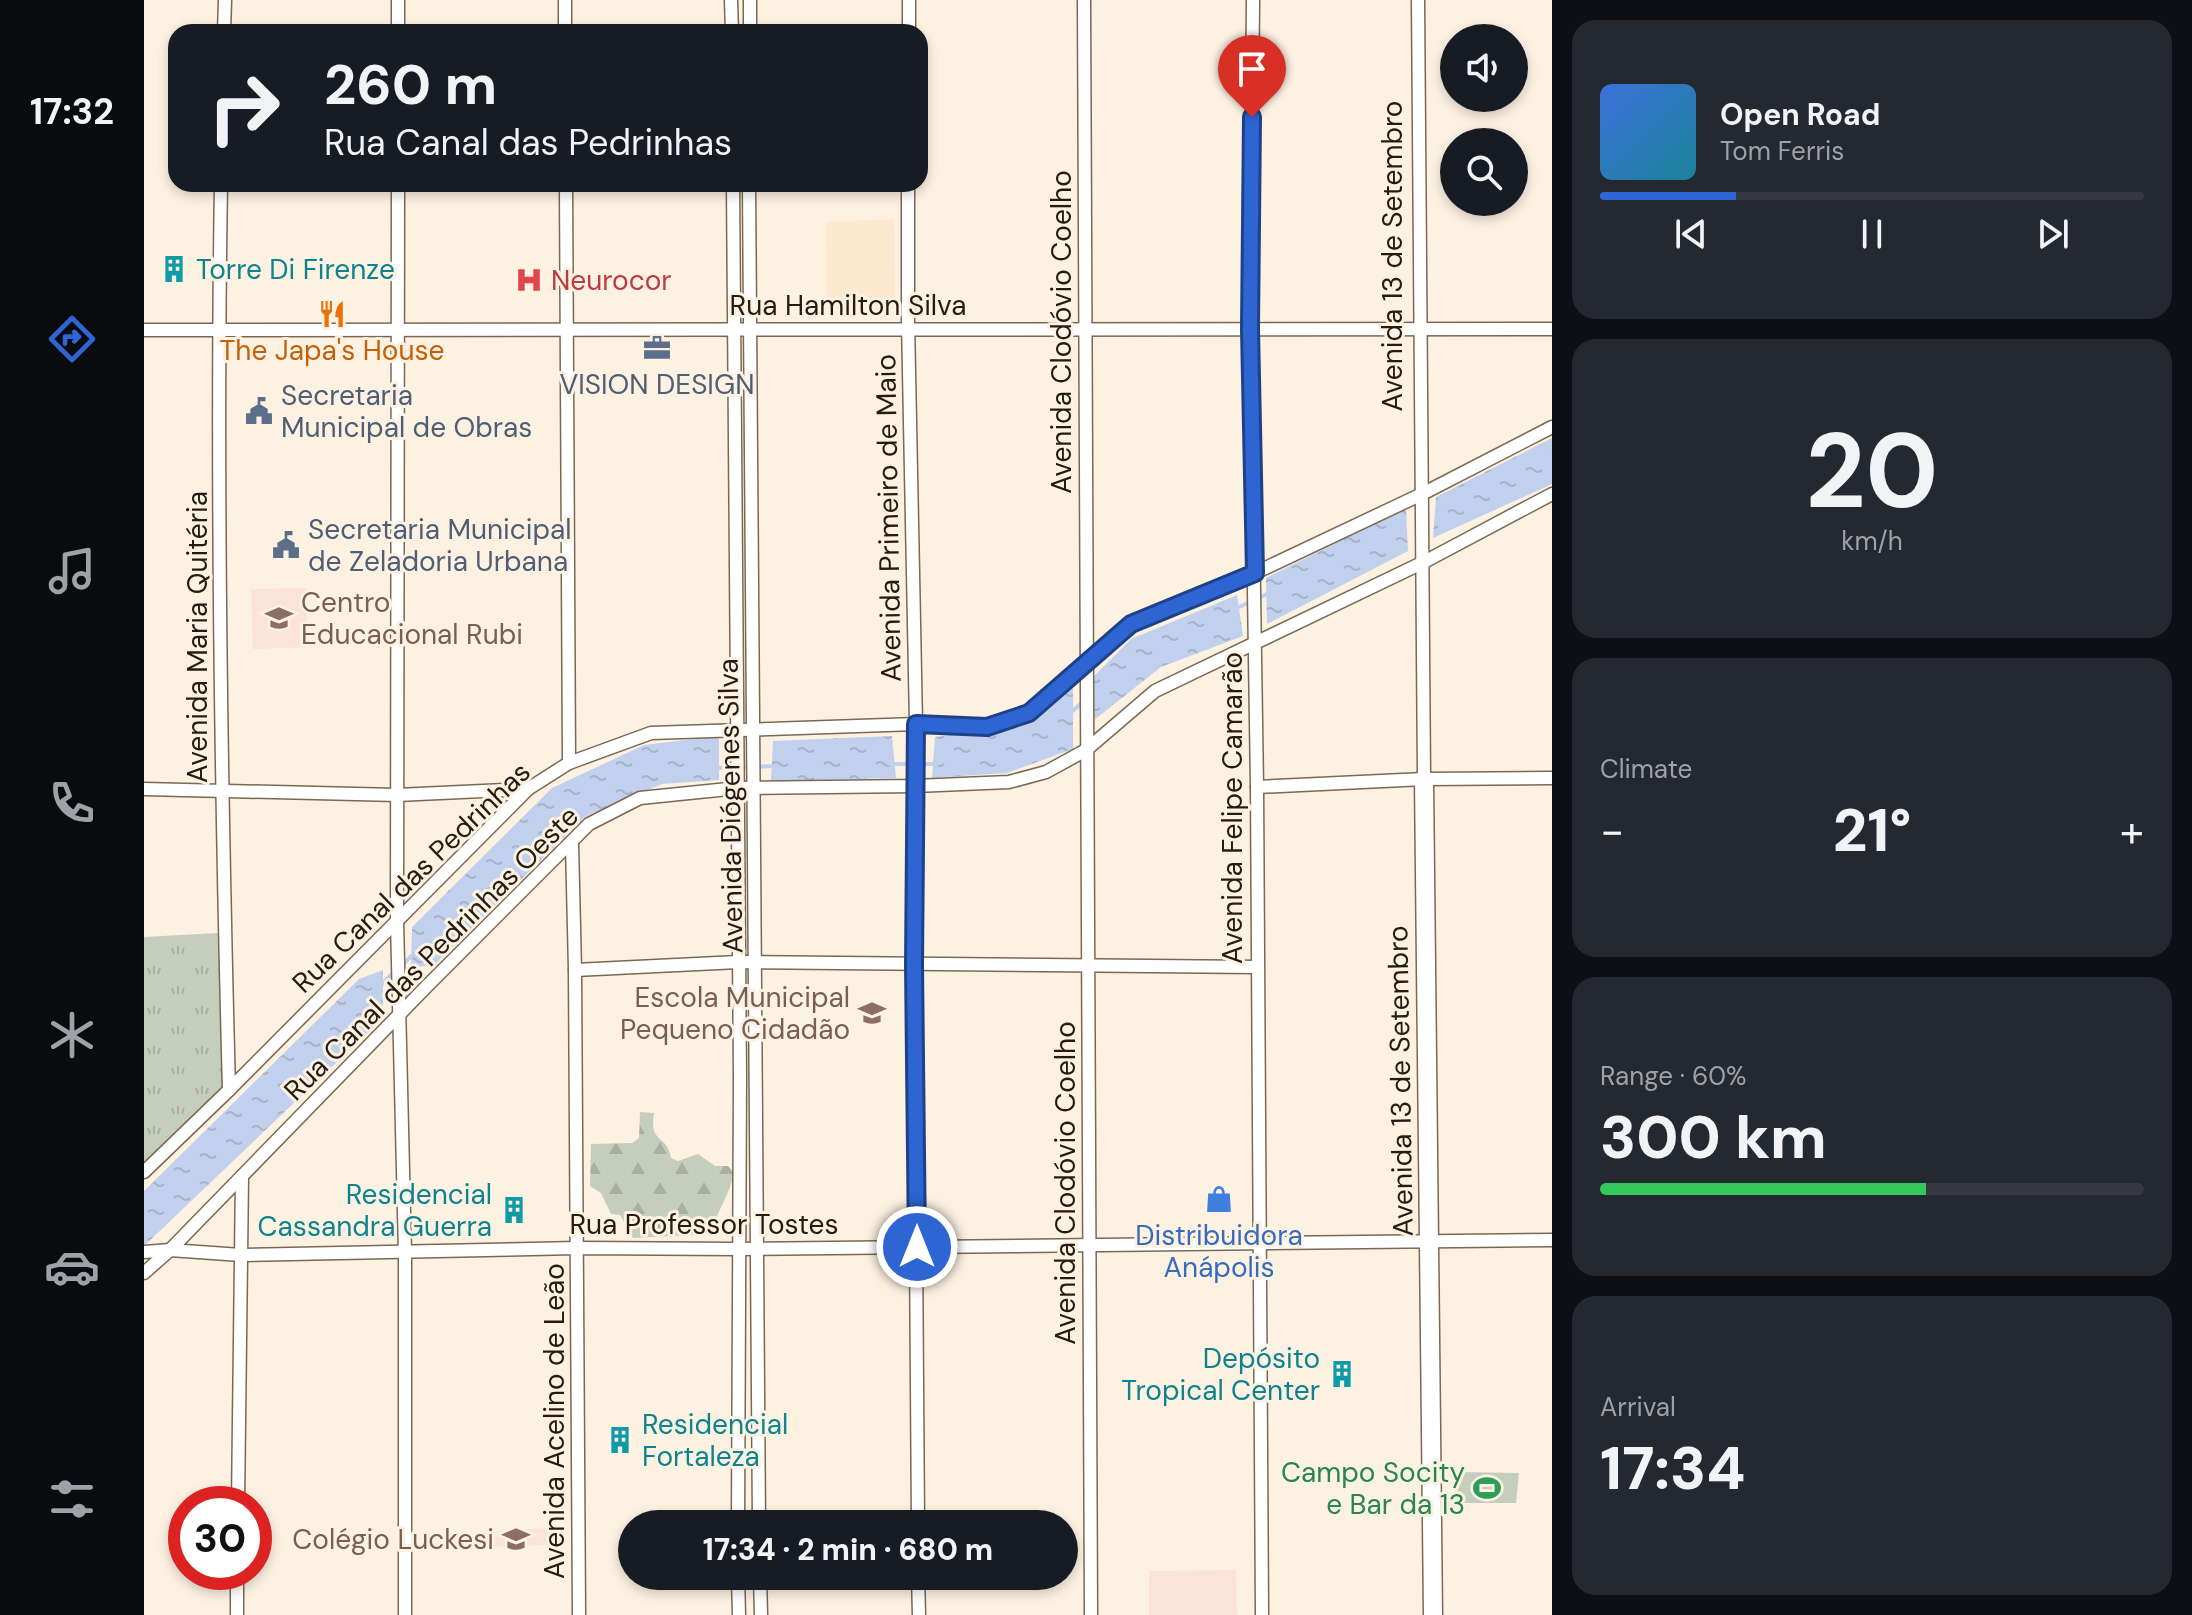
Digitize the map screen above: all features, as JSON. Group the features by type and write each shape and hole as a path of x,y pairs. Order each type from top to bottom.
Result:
{"street":[{"path":"224,24 225,0"},
{"path":"398,0 398,24"},
{"path":"565,0 565,24"},
{"path":"731,0 732,24"},
{"path":"750,0 750,24"},
{"path":"909,0 909,24"},
{"name":"Avenida Clodóvio Coelho","path":"1084,0 1091,1615"},
{"name":"Avenida Felipe Camarão","path":"1253,0 1250,329 1257,787 1262,1615"},
{"name":"Avenida 13 de Setembro","path":"1418,0 1433,1615"},
{"name":"Avenida Maria Quitéria","path":"221,192 221,791 229,1090"},
{"path":"398,192 397,943 405,1253 405,1615"},
{"path":"566,192 569,763"},
{"name":"Avenida Diógenes Silva","path":"733,192 738,729 738,1510"},
{"name":"Avenida Diógenes Silva","path":"749,192 759,1510"},
{"name":"Avenida Primeiro de Maio","path":"908,192 916,724 914,965 918,1510"},
{"name":"Rua Hamilton Silva","path":"144,330 1552,329"},
{"name":"Rua Canal das Pedrinhas","path":"144,1172 528,789 569,763 651,733 916,724 987,727 1029,713 1131,624 1255,579 1552,427"},
{"path":"1424,562 1552,494"},
{"name":"Rua Canal das Pedrinhas Oeste","path":"144,1273 589,824 640,798 738,781 1009,782 1046,772 1155,691 1254,637 1424,562"},
{"path":"1257,787 1424,779 1552,778"},
{"path":"144,789 397,795 528,789"},
{"name":"Avenida Acelino de Leão","path":"572,844 579,1615"},
{"path":"575,970 738,962 1257,967"},
{"path":"238,1486 242,1176"},
{"name":"Rua Professor Tostes","path":"146,1252 170,1250 241,1255 577,1248 1552,1240"},
{"path":"737,1469 758,1468"},
{"path":"237,1590 237,1615"},
{"path":"738,1590 739,1615"},
{"path":"760,1590 761,1615"},
{"path":"918,1590 919,1615"}],"shaded area":[{"path":"894,219 895,309 827,308 826,222"},
{"name":"Centro Educacional Rubi","path":"306,588 308,647 253,649 251,589"},
{"name":"Colégio Luckesi","path":"548,1528 550,1545 484,1547 483,1532"},
{"path":"1236,1570 1237,1615 1149,1615 1149,1571"}],"green space":[{"path":"218,933 224,1090 144,1165 144,937"},
{"path":"640,1112 654,1113 654,1130 666,1145 671,1158 678,1161 698,1154 715,1166 728,1166 734,1172 712,1229 694,1235 633,1238 620,1215 611,1214 601,1193 590,1186 591,1144 632,1143 639,1138"},
{"name":"Campo Socity e Bar da 13","path":"1457,1472 1519,1473 1516,1503 1457,1503"}],"water":[{"path":"1552,438 1552,484 1433,538 1436,497"},
{"path":"1406,508 1408,551 1267,624 1266,578"},
{"path":"1237,595 1243,636 1161,667 1093,721 1092,678 1131,639"},
{"path":"1073,687 1073,749 1007,773 932,778 935,737 1030,723"},
{"path":"719,736 719,780 662,784 586,816 436,963 411,969 412,927 552,788 644,745"},
{"path":"892,736 896,778 771,781 773,741"},
{"path":"383,970 383,1018 144,1246 144,1191 359,979"}],"waterway":[{"path":"1237,608 1269,593"},
{"path":"1069,714 1084,701"},
{"path":"890,764 937,764"},
{"path":"714,768 777,766"},
{"path":"401,966 415,953"},
{"path":"380,986 394,972"}],"place":[{"name":"Torre Di Firenze","path":"174,269"},
{"name":"Neurocor","path":"529,280"},
{"name":"The Japa's House","path":"332,314"},
{"name":"VISION DESIGN","path":"657,348"},
{"name":"Secretaria Municipal de Obras","path":"259,411"},
{"name":"Secretaria Municipal de Zeladoria Urbana","path":"286,545"},
{"name":"Centro Educacional Rubi","path":"279,618"},
{"name":"Escola Municipal Pequeno Cidadão","path":"872,1013"},
{"name":"Distribuidora Anápolis","path":"1219,1199"},
{"name":"Residencial Cassandra Guerra","path":"514,1210"},
{"name":"Depósito Tropical Center","path":"1342,1374"},
{"name":"Residencial Fortaleza","path":"620,1440"},
{"name":"Campo Socity e Bar da 13","path":"1487,1488"},
{"name":"Colégio Luckesi","path":"516,1539"}],"route":[{"path":"917,1247 914,965 916,724 987,727 1029,713 1131,624 1255,573 1250,329 1252,117"}]}
